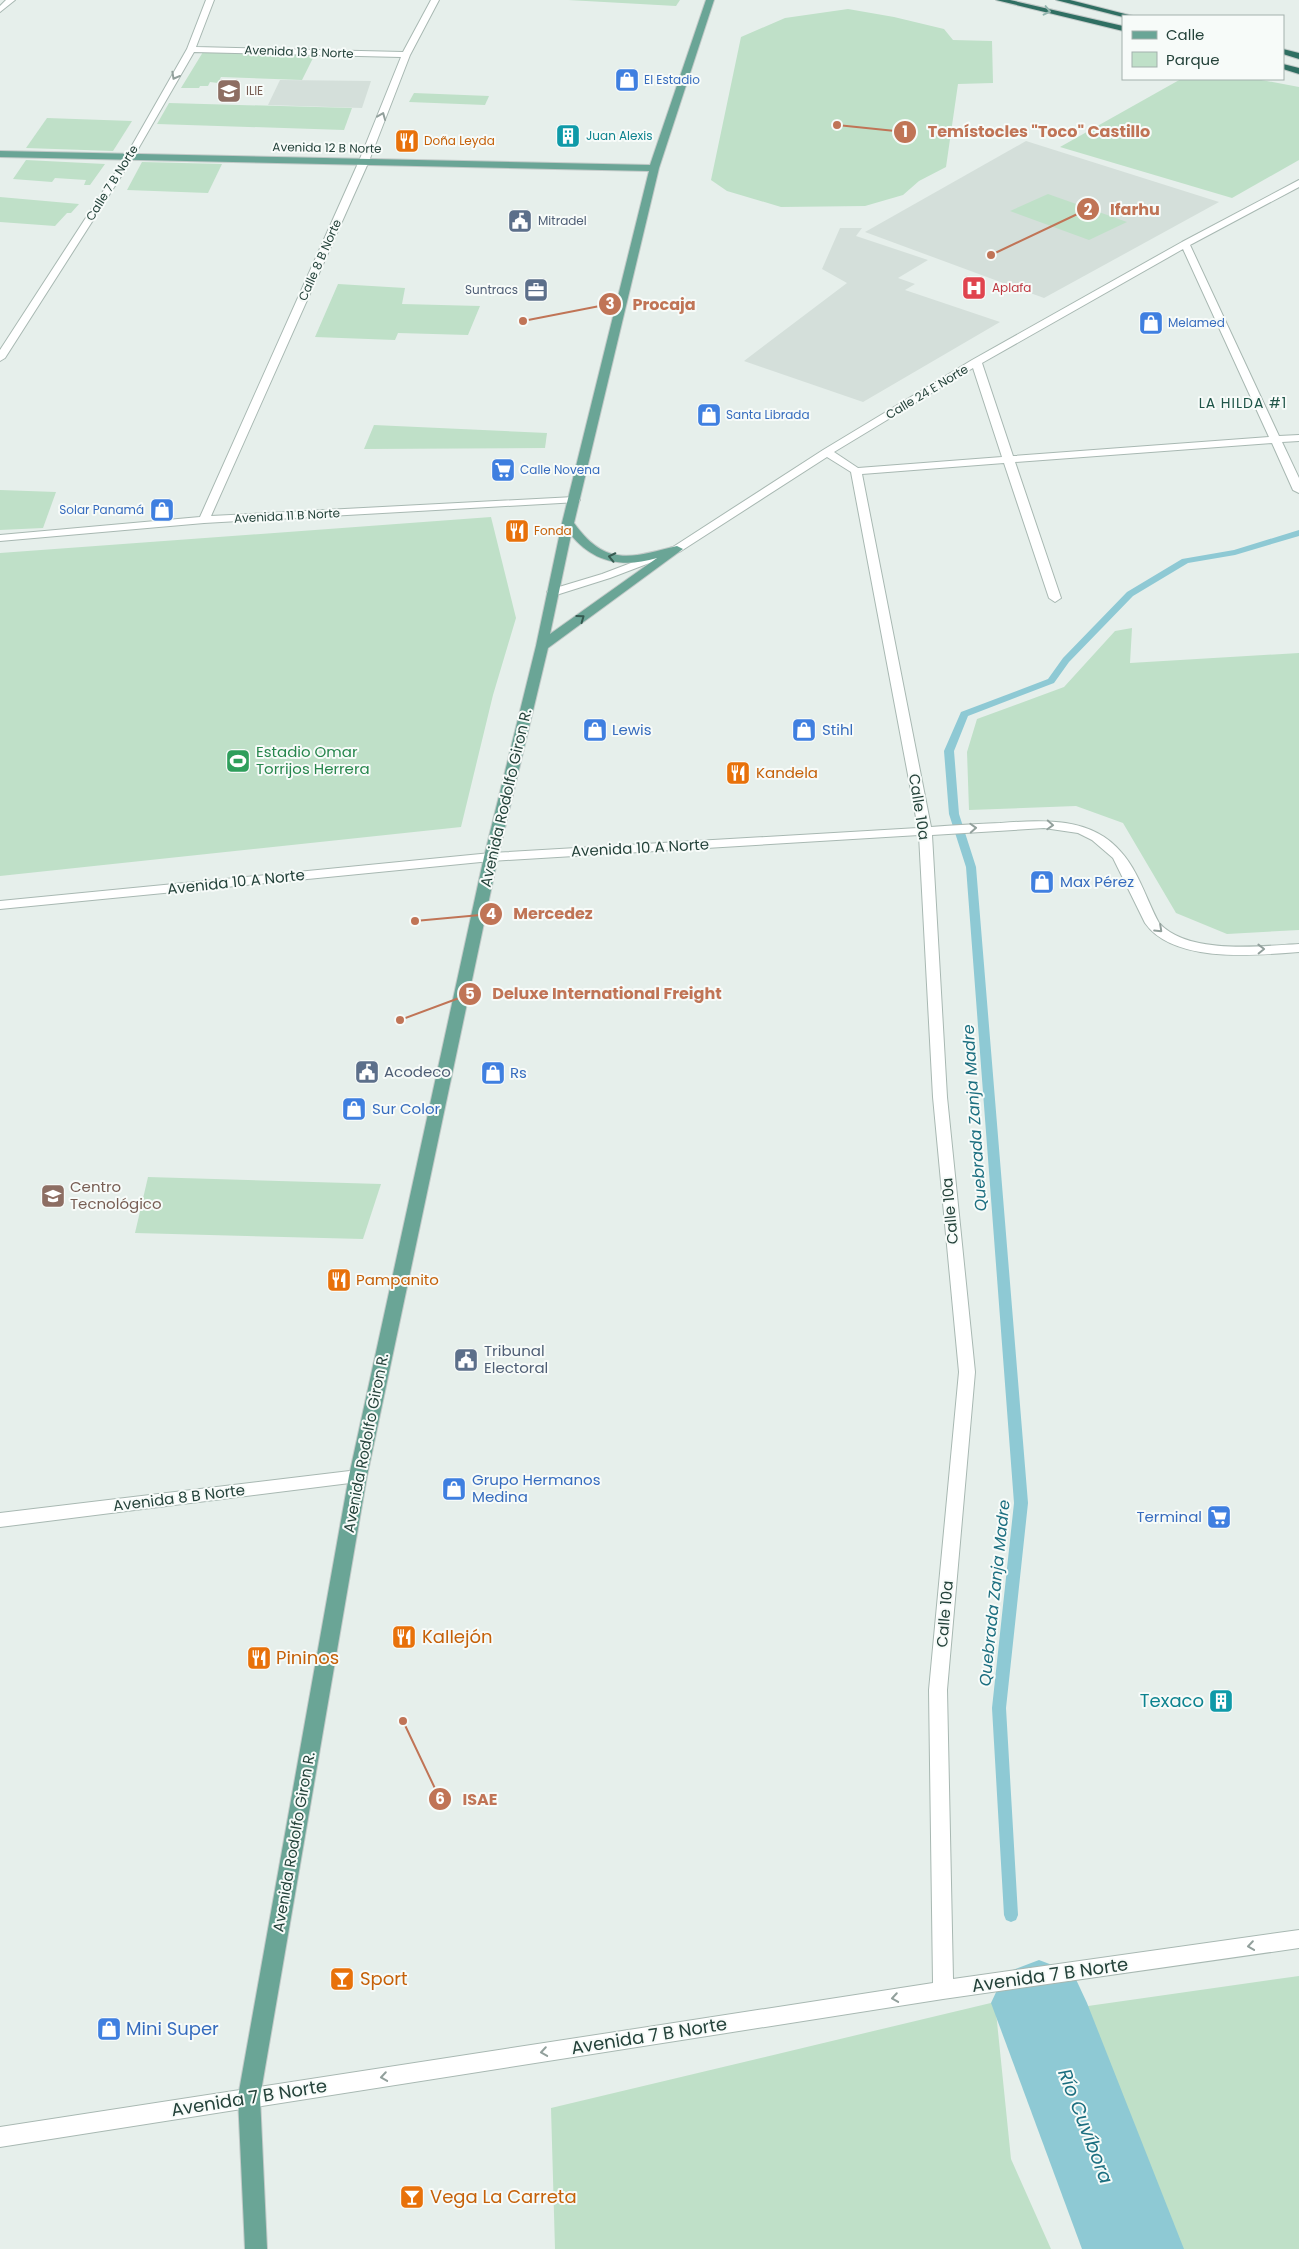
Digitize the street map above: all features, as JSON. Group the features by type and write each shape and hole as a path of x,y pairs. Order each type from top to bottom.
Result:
{"highway":[{"path":"1000,0 1122,29"},
{"path":"1060,0 1125,15"},
{"path":"1284,52 1299,50"},
{"path":"1284,52 1299,56"},
{"path":"1284,62 1299,65"},
{"path":"1284,67 1299,71"},
{"path":"1284,73 1299,76"}],"main road":[{"path":"677,549 633,560 614,558 597,553 587,547 580,541 568,523 654,168 710,0"},
{"name":"Avenida 12 B Norte","path":"0,154 654,168"},
{"name":"Avenida Rodolfo Giron R.","path":"256,2249 249,2097 358,1476 492,857 542,646 568,523"},
{"path":"542,646 677,549"}],"street":[{"path":"0,10 11,0"},
{"name":"Calle 7 B Norte","path":"0,358 130,156 191,49 210,0"},
{"name":"Calle 8 B Norte","path":"204,520 364,161 406,55 435,0"},
{"name":"Avenida 13 B Norte","path":"191,49 406,55"},
{"name":"Calle 24 E Norte","path":"554,592 606,576 677,549 827,452 976,362 1185,244 1299,183"},
{"path":"1185,244 1299,490"},
{"path":"976,362 1007,461 1055,598"},
{"path":"827,452 856,471 1299,438"},
{"name":"Calle 10a","path":"856,471 925,831 940,1096 967,1372 938,1690 944,1990"},
{"name":"Avenida 11 B Norte","path":"0,538 204,520 574,500"},
{"name":"Avenida 10 A Norte","path":"0,905 492,857 944,829 1001,826 1065,826 1101,839 1112,847 1126,866 1154,926 1160,932 1200,947 1223,950 1299,948"},
{"name":"Avenida 8 B Norte","path":"0,1520 358,1476"},
{"name":"Avenida 7 B Norte","path":"0,2137 944,1990 1299,1940"}],"shaded area":[{"path":"280,80 371,81 362,108 268,105"},
{"path":"1026,141 1219,202 1044,298 865,232"},
{"path":"840,228 862,228 856,236 928,260 898,278 915,284 905,290 1000,322 863,402 744,361 847,283 822,269"}],"green space":[{"path":"568,0 680,0 676,6"},
{"path":"848,9 894,17 944,29 953,40 992,41 993,83 958,84 946,167 919,181 903,195 865,206 781,207 727,191 711,180 741,37 785,18"},
{"path":"203,52 314,56 302,80 221,77 218,83 210,82 208,86 181,88"},
{"path":"1179,80 1261,80 1299,87 1299,160 1232,198 1060,147"},
{"path":"414,93 489,96 485,105 409,102"},
{"path":"169,103 352,108 344,130 157,124"},
{"path":"47,118 132,121 113,151 26,148"},
{"path":"26,160 105,164 90,185 84,185 86,180 55,178 52,182 13,179"},
{"path":"142,162 222,164 208,193 127,190"},
{"path":"1048,194 1127,222 1089,240 1010,211"},
{"path":"0,197 79,204 55,226 0,222"},
{"path":"338,284 405,288 402,304 480,306 468,335 398,333 395,340 315,337"},
{"path":"374,425 547,433 545,448 364,449"},
{"path":"0,490 56,492 43,528 0,530"},
{"name":"Estadio Omar Torrijos Herrera","path":"491,517 516,618 493,695 461,827 0,876 0,553"},
{"path":"1132,628 1130,663 1299,653 1299,930 1227,934 1176,913 1123,823 1076,806 969,810 967,752 977,719 1064,687 1115,631"},
{"path":"148,1177 381,1184 363,1239 135,1233"},
{"path":"1299,1976 1299,2249 1170,2249 1081,2007"},
{"path":"995,2002 1011,2159 1051,2249 555,2249 551,2108"}],"waterway":[{"name":"Quebrada Zanja Madre","path":"1011,1915 999,1708 1021,1503 971,867 954,814 949,751 964,714 1051,681 1066,660 1130,594 1185,561 1235,552 1299,533"},
{"name":"Río Cuvíbora","path":"1039,2003 1133,2249"}],"place":[{"name":"El Estadio","path":"627,80"},
{"name":"ILIE","path":"229,91"},
{"name":"Temístocles \"Toco\" Castillo","path":"837,125"},
{"name":"Juan Alexis","path":"568,136"},
{"name":"Doña Leyda","path":"407,141"},
{"name":"Mitradel","path":"520,221"},
{"name":"Ifarhu","path":"991,255"},
{"name":"Aplafa","path":"974,288"},
{"name":"Suntracs","path":"536,290"},
{"name":"Procaja","path":"523,321"},
{"name":"Melamed","path":"1151,323"},
{"name":"Santa Librada","path":"709,415"},
{"name":"Calle Novena","path":"503,470"},
{"name":"Solar Panamá","path":"162,510"},
{"name":"Fonda","path":"517,531"},
{"name":"Lewis","path":"595,730"},
{"name":"Stihl","path":"804,730"},
{"name":"Estadio Omar Torrijos Herrera","path":"238,761"},
{"name":"Kandela","path":"738,773"},
{"name":"Max Pérez","path":"1042,882"},
{"name":"Mercedez","path":"415,921"},
{"name":"Deluxe International Freight","path":"400,1020"},
{"name":"Acodeco","path":"367,1072"},
{"name":"Rs","path":"493,1073"},
{"name":"Sur Color","path":"354,1109"},
{"name":"Centro Tecnológico","path":"53,1196"},
{"name":"Pampanito","path":"339,1280"},
{"name":"Tribunal Electoral","path":"466,1360"},
{"name":"Grupo Hermanos Medina","path":"454,1489"},
{"name":"Terminal","path":"1219,1517"},
{"name":"Kallejón","path":"404,1637"},
{"name":"Pininos","path":"259,1658"},
{"name":"Texaco","path":"1221,1701"},
{"name":"ISAE","path":"403,1721"},
{"name":"Sport","path":"342,1979"},
{"name":"Mini Super","path":"109,2029"},
{"name":"Vega La Carreta","path":"412,2197"}],"district":[{"name":"LA HILDA #1","path":"1243,403"}]}
